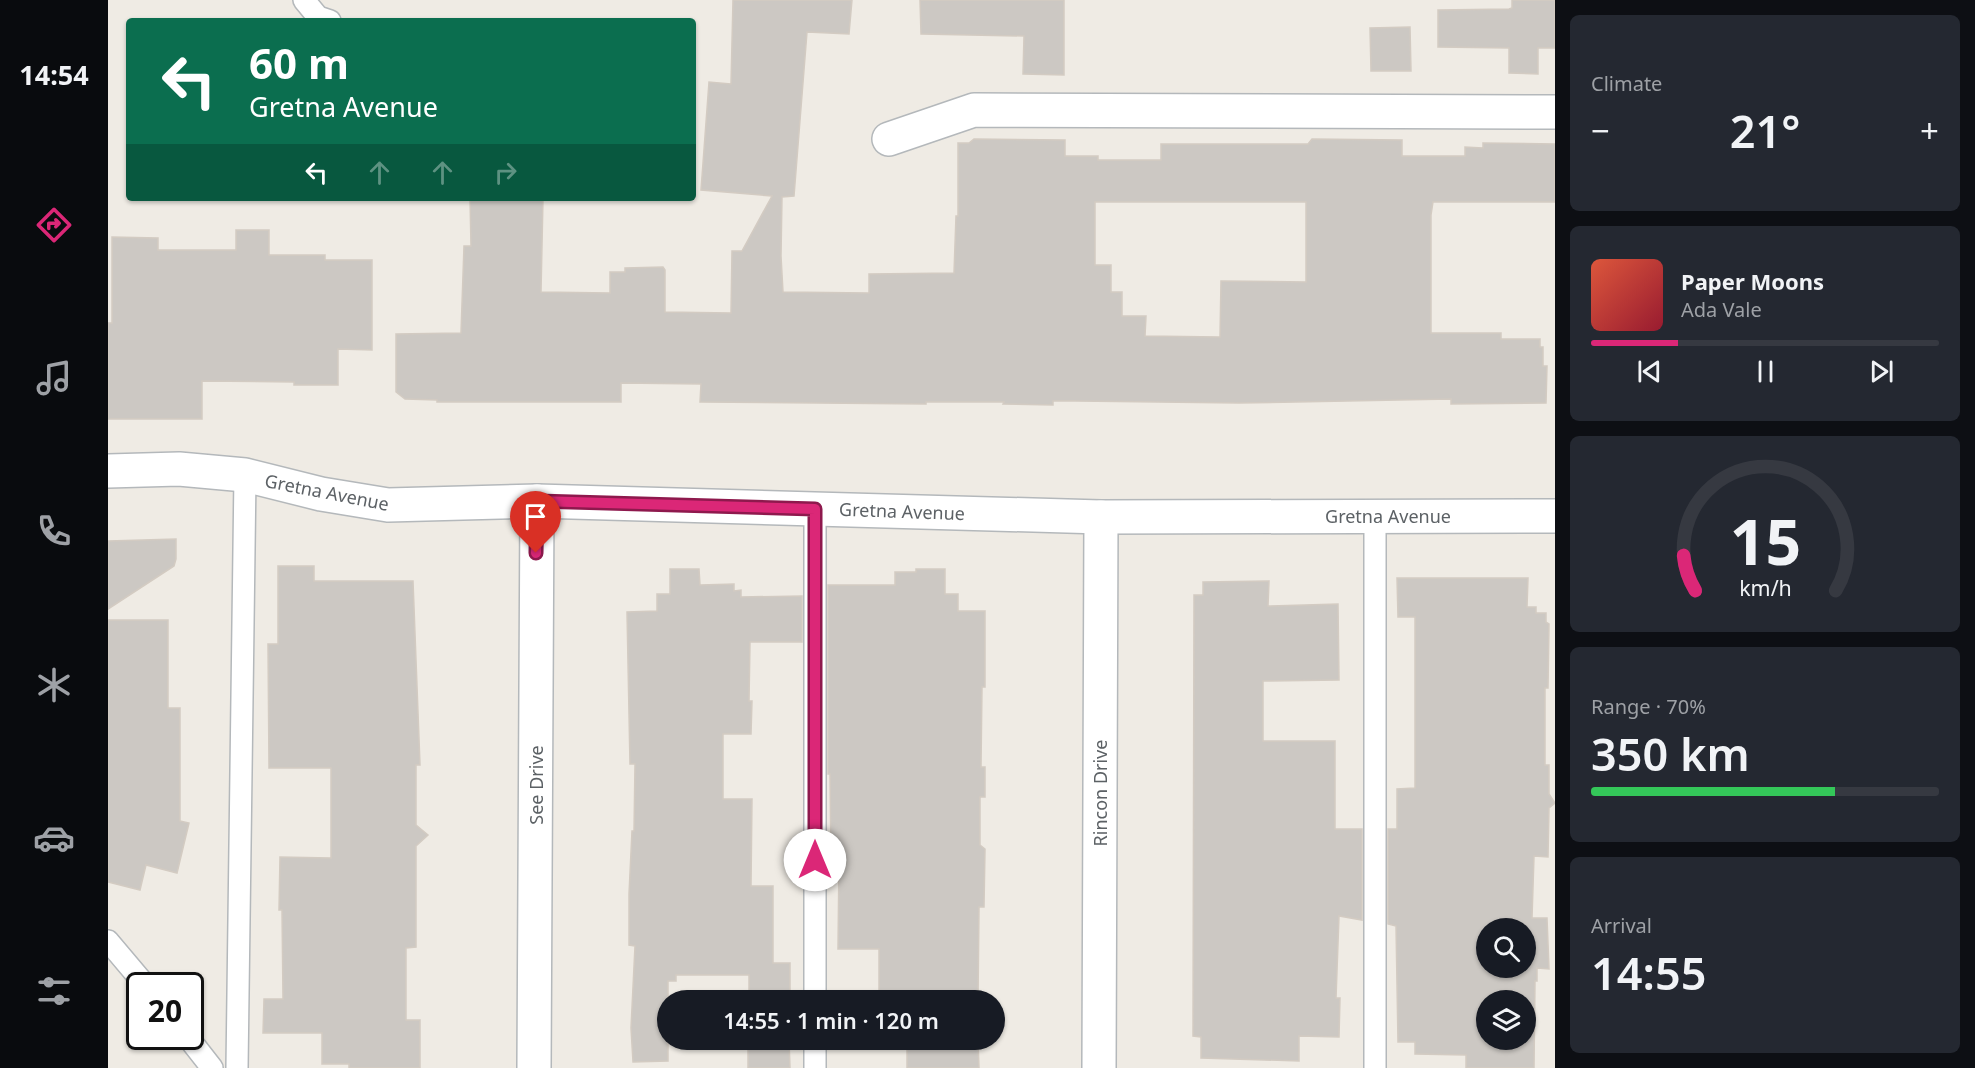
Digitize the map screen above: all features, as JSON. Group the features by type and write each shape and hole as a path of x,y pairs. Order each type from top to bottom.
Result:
{"street":[{"path":"889,139 974,110 1555,111"},
{"name":"Gretna Avenue","path":"108,471 179,469 244,475 321,494 388,505 537,501 1101,517 1555,516"},
{"name":"See Drive","path":"534,1068 537,501"},
{"name":"Rincon Drive","path":"1099,1068 1101,517"}],"lane":[{"path":"304,0 321,18"},
{"path":"237,1068 244,475"},
{"path":"815,509 815,990"},
{"path":"1375,516 1376,1068"},
{"path":"108,941 134,972"},
{"path":"198,1050 212,1068"},
{"path":"814,1050 814,1068"}],"building":[{"path":"733,0 852,0 849,34 807,32 794,196 782,197 783,292 869,293 869,274 954,273 956,216 958,216 958,143 969,143 974,139 1065,140 1065,156 1098,156 1098,160 1161,160 1161,144 1308,144 1312,139 1402,140 1402,156 1465,156 1465,147 1483,148 1483,143 1555,144 1555,202 1433,202 1431,215 1431,333 1501,333 1501,339 1540,339 1540,347 1543,347 1543,366 1547,366 1546,403 1451,404 1451,399 1239,403 1053,401 1053,405 1003,404 1004,402 926,402 926,404 700,402 701,384 621,383 621,402 437,402 437,400 405,399 396,392 396,334 461,333 464,246 471,246 470,201 543,201 541,292 610,293 610,272 625,272 625,268 663,267 665,270 665,312 731,313 732,251 742,251 772,196 701,190 709,82 731,84","holes":["1095,202 1306,202 1306,282 1221,281 1220,337 1145,336 1146,316 1122,316 1122,292 1111,292 1111,265 1095,265"]},
{"path":"920,0 1064,0 1064,75 1023,74 1024,36 921,34"},
{"path":"1512,0 1555,0 1555,48 1538,48 1538,74 1509,73 1509,48 1438,47 1438,10 1509,9 1512,8"},
{"path":"1410,27 1411,71 1371,71 1370,28"},
{"path":"236,230 269,230 269,255 325,255 325,260 372,260 372,350 338,349 338,385 202,381 202,419 108,419 108,323 112,323 112,237 158,238 158,250 236,250"},
{"path":"176,539 174,566 108,609 108,541"},
{"path":"278,566 314,566 314,581 413,581 420,765 416,765 416,825 428,835 416,846 416,947 406,948 406,1020 420,1020 420,1068 349,1068 349,1064 322,1064 322,1033 263,1033 264,999 283,999 282,910 279,910 280,857 331,858 331,768 269,768 268,644 278,644"},
{"path":"670,569 699,569 700,585 734,584 734,591 741,590 741,597 802,596 802,642 750,642 751,734 723,734 723,799 752,799 751,886 773,886 773,963 790,963 790,990 749,990 749,975 676,975 676,981 668,981 668,990 657,990 657,1050 668,1050 668,1061 633,1062 631,1028 635,946 629,945 629,894 632,831 634,831 635,764 630,764 627,612 657,611 657,594 670,594"},
{"path":"916,569 945,569 945,594 958,594 958,611 985,611 985,687 982,687 981,767 985,767 985,797 980,797 980,845 985,849 984,907 979,907 978,990 879,990 879,949 838,949 839,859 831,859 830,774 828,774 828,585 895,585 895,572 916,572"},
{"path":"1397,578 1528,578 1527,607 1536,607 1536,613 1546,613 1546,622 1549,624 1548,688 1545,688 1545,765 1549,765 1549,794 1555,803 1549,808 1548,857 1534,856 1532,918 1476,918 1476,978 1536,978 1536,918 1547,918 1549,969 1537,968 1535,990 1476,990 1476,1050 1534,1050 1534,1068 1466,1068 1466,1055 1415,1054 1415,1042 1398,1042 1396,926 1388,924 1388,829 1397,829 1397,789 1415,788 1415,617 1398,617"},
{"path":"1269,581 1268,606 1338,604 1339,680 1263,681 1263,741 1335,741 1335,829 1362,829 1362,920 1339,916 1336,998 1340,998 1339,1037 1299,1036 1299,1061 1201,1058 1201,1037 1193,1036 1194,595 1203,595 1203,582"},
{"path":"108,620 168,620 168,708 180,708 180,821 189,823 177,873 146,865 140,890 108,882"},
{"path":"748,1050 789,1050 790,1068 748,1068"},
{"path":"907,1050 978,1050 979,1068 907,1068"}],"route":[{"path":"536,553 537,501 815,509 815,860"}]}
